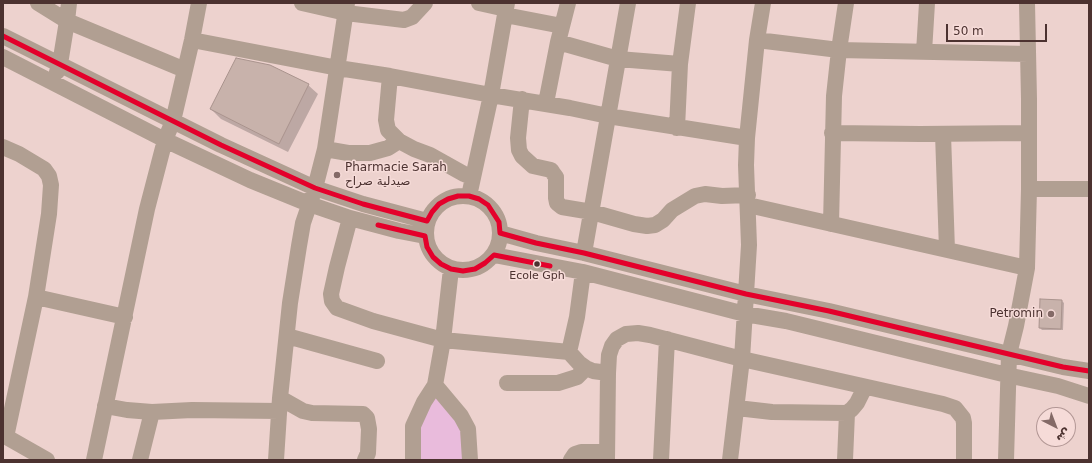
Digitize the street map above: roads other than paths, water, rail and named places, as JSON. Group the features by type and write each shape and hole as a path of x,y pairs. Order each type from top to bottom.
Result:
{"street":[{"path":"38,3 67,21 185,70"},
{"path":"53,83 60,64 69,3"},
{"path":"94,460 147,209 165,140 173,121 199,3"},
{"path":"302,3 346,8 404,20 412,17 424,3"},
{"path":"479,3 506,9 562,26"},
{"path":"546,103 558,42 568,3"},
{"path":"584,253 628,3"},
{"path":"677,128 680,64 688,3"},
{"path":"730,460 742,359 749,245 747,138 757,40 763,3"},
{"path":"831,224 834,96 838,50 846,3"},
{"path":"924,52 928,3"},
{"path":"1006,460 1007,375 1009,354 1027,268 1029,133 1027,3"},
{"path":"276,460 279,404 299,246 303,223 315,188 325,149 346,8"},
{"path":"469,196 491,95 506,9"},
{"path":"3,36 221,145 315,188 363,204 426,229"},
{"path":"192,40 338,68 491,95 546,103 608,116 747,138"},
{"path":"757,40 838,50 1028,54"},
{"path":"558,42 618,59 680,64"},
{"path":"3,57 165,140 250,180 309,204 350,218 400,231 426,229"},
{"path":"390,76 386,120 388,130 400,141 414,149 430,155 473,178"},
{"path":"522,100 518,138 519,150 522,156 533,166 551,170 556,178 557,203 562,207 592,212 634,224 647,226 655,225 663,220 672,210 695,196 705,194 722,196 748,200 831,224 1027,268"},
{"path":"832,133 1029,133"},
{"path":"944,134 947,250"},
{"path":"325,149 348,153 370,153 388,148 400,141"},
{"path":"3,147 35,163 49,176 51,200 36,297 4,436 47,460"},
{"path":"1029,189 1089,189"},
{"path":"458,196 469,196 479,199 488,205 499,222 500,233 494,255 475,269 463,271 451,269 441,264 433,257 427,247 426,229 432,212 439,204 458,196"},
{"path":"350,218 331,294 332,301 337,308 373,321 443,340 569,352 586,368 593,371 608,373"},
{"path":"500,233 746,294 828,311 1063,367 1089,371"},
{"path":"494,255 583,272 745,314 786,321 1058,386 1089,396"},
{"path":"413,460 413,426 424,402 435,385 443,340 451,269"},
{"path":"569,352 577,317 583,272"},
{"path":"36,297 125,317"},
{"path":"571,460 575,454 581,452 607,456 609,355 612,346 622,335 638,333 667,339 742,359 955,408 961,414 964,423 964,460"},
{"path":"287,336 377,361"},
{"path":"661,460 667,339"},
{"path":"507,383 566,382 577,377 586,368"},
{"path":"435,385 461,416 468,429 470,460"},
{"path":"737,408 772,412 847,413 852,409 865,387"},
{"path":"105,406 126,410 152,412 279,404 312,413 363,414 366,418 369,429 368,453 365,460"},
{"path":"140,460 152,412"},
{"path":"845,460 847,413"}],"place":[{"name":"Pharmacie Sarah صيدلية صراح","path":"337,175"},
{"name":"Ecole Gph","path":"537,264"},
{"name":"Petromin","path":"1051,314"}]}
